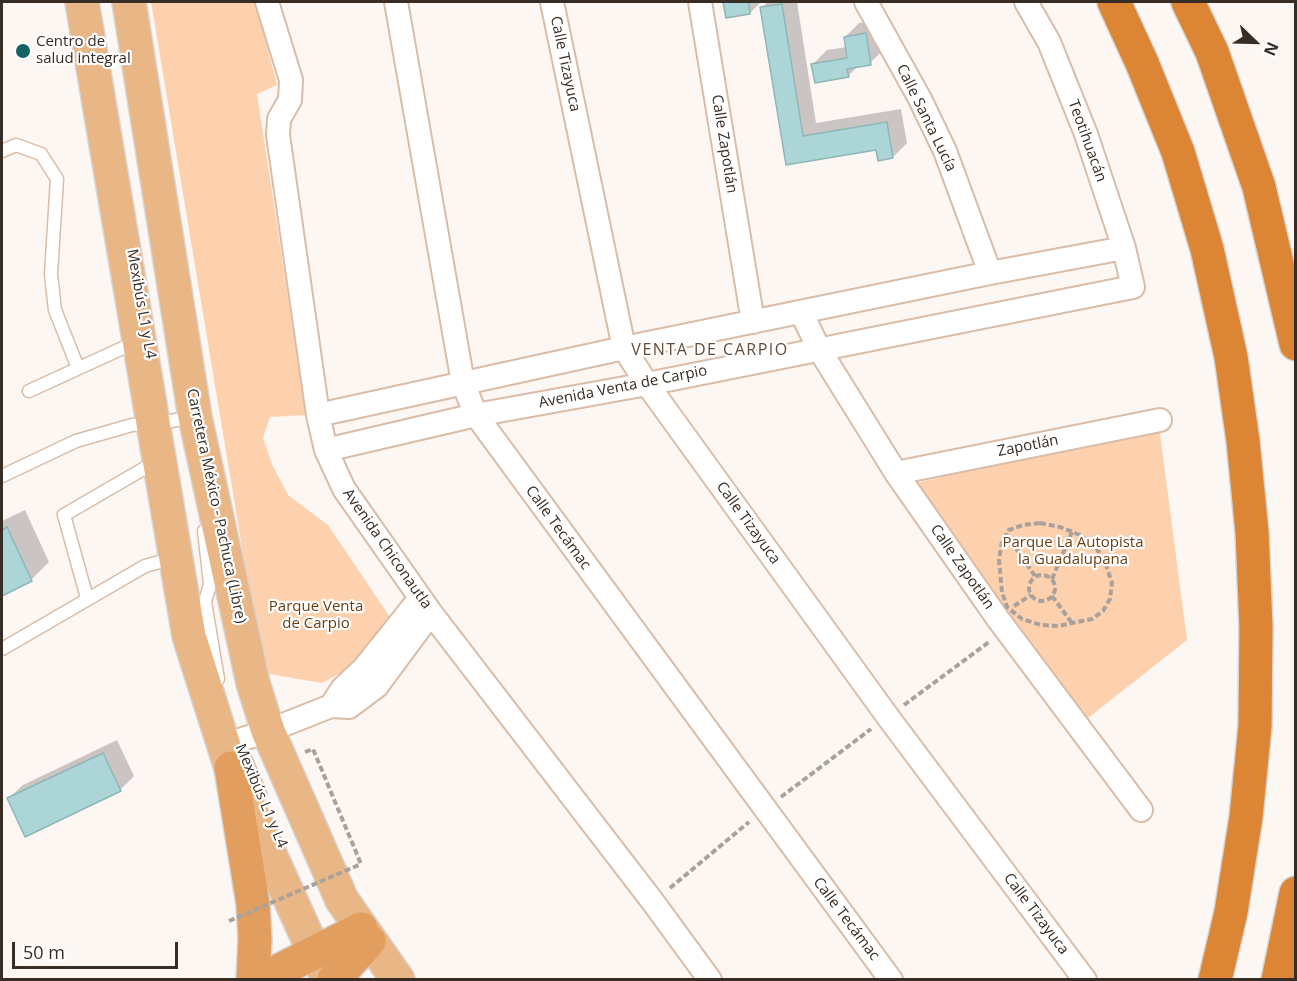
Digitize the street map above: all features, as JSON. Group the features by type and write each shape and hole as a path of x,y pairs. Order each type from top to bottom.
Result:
{"highway":[{"path":"1114,2 1142,63 1178,152 1207,249 1231,357 1245,453 1252,532 1256,627 1255,726 1246,817 1235,888 1215,980"},
{"path":"1188,2 1212,51 1259,187 1296,344"},
{"path":"239,743 253,904 255,939 253,980"},
{"path":"1278,980 1296,893"},
{"path":"269,980 282,969 331,963 365,935"}],"main road":[{"name":"Carretera México - Pachuca (Libre)","path":"82,2 139,340 157,424 158,460 189,636 239,743 331,963"},
{"name":"Carretera México - Pachuca (Libre)","path":"129,2 194,417 254,683 239,743 365,935 398,980"}],"street":[{"name":"Avenida Chiconautla","path":"267,2 291,80 290,100 279,119 278,135 318,415 326,450 344,489 425,605 653,902 710,980"},
{"name":"Calle Tecámac","path":"396,2 463,383 476,415 891,980"},
{"name":"Calle Tizayuca","path":"552,2 624,348 647,384 888,717 1085,980"},
{"name":"Calle Zapotlán","path":"700,2 753,322"},
{"name":"Calle Santa Lucía","path":"866,2 920,99 945,151 990,273"},
{"name":"Teotihuacán","path":"1026,2 1049,42 1082,124 1124,248 1133,287"},
{"path":"318,415 624,348 1124,248"},
{"name":"Avenida Venta de Carpio","path":"326,450 476,415 647,384 1133,287"},
{"name":"Calle Zapotlán","path":"801,312 819,349 896,473 1006,630 1141,810"},
{"name":"Zapotlán","path":"896,473 1160,420"},
{"path":"239,743 331,706 349,707 377,686 425,605"}],"lane":[{"name":"Mexibús L1 y L4","path":"90,2 157,424 194,590 205,602"},
{"name":"Mexibús L1 y L4","path":"124,2 194,417 210,584 205,602 219,690"},
{"path":"2,151 16,145 41,154 57,179 51,274 55,310 78,368"},
{"path":"29,391 139,340"},
{"path":"2,476 76,441 132,425 157,424 194,417"},
{"path":"87,598 64,515 158,460"},
{"path":"2,649 145,566 176,557"},
{"name":"Mexibús L1 y L4","path":"239,743 263,801"}],"path":[{"path":"1040,523 1060,526 1072,532 1095,546 1112,583 1110,599 1103,611 1092,619 1058,626 1041,625 1022,620 1007,607 1002,592 999,560 1002,541 1009,530 1023,525 1040,523"},
{"path":"1052,579 1044,575 1035,576 1030,583 1030,595 1041,601 1052,596 1055,588 1052,579 1072,532"},
{"path":"1006,534 1035,576"},
{"path":"1052,596 1072,623"},
{"path":"653,902 765,809 1006,630"},
{"path":"229,921 361,864"}],"green space":[{"name":"Parque Venta de Carpio","path":"151,2 256,2 277,85 257,94 306,415 270,417 263,438 272,464 288,495 328,525 398,629 382,651 322,683 263,673"},
{"name":"Parque La Autopista la Guadalupana","path":"1159,426 1187,640 1074,729 903,486"}],"building":[{"path":"723,2 749,2 750,14 726,18"},
{"path":"782,4 803,136 887,122 893,158 878,161 876,150 786,165 760,7"},
{"path":"866,33 871,65 847,69 849,77 815,83 811,64 847,58 844,37"},
{"path":"7,527 32,581 2,596 2,530"},
{"path":"103,753 121,791 25,837 7,798"}],"place":[{"name":"Centro de salud integral","path":"23,51"}],"district":[{"name":"VENTA DE CARPIO","path":"710,350"}]}
